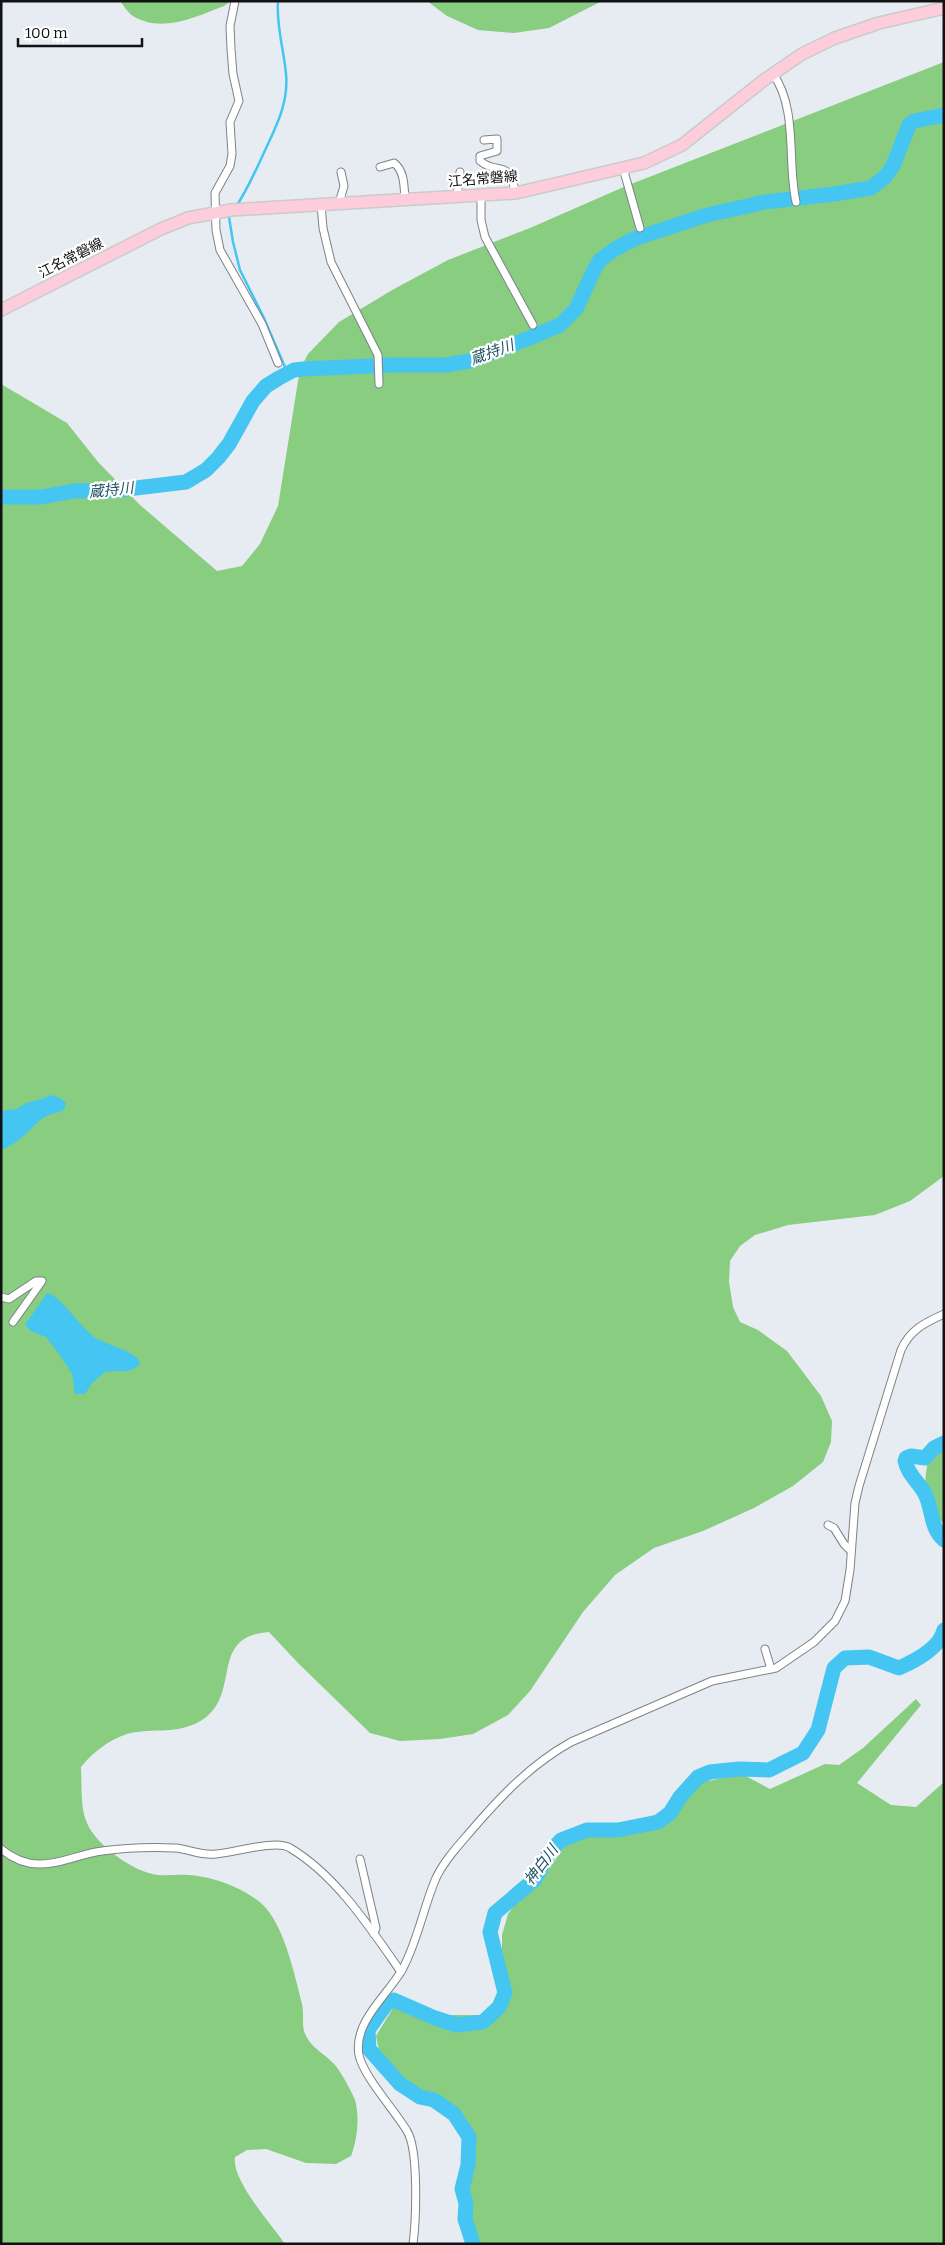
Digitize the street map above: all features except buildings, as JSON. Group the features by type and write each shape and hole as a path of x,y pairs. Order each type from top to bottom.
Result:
{"main road":[{"name":"江名常磐線","path":"1,310 161,229 188,218 236,209 516,193 644,163 682,145 773,74 802,54 835,38 879,23 944,8"}],"street":[{"path":"235,1 230,26 231,49 233,74 240,101 230,122 232,154 230,166 215,193 217,239 220,250 258,316 278,363"},
{"path":"773,74 782,93 788,118 796,202"},
{"path":"484,140 497,139 499,148 497,151 480,156 480,162 506,169 511,175 516,193"},
{"path":"380,167 394,163 398,165 401,172 405,200"},
{"path":"623,168 640,228"},
{"path":"339,203 344,186 341,172"},
{"path":"457,196 460,172"},
{"path":"481,196 481,220 485,237 533,326"},
{"path":"321,204 323,228 331,262 378,355 379,384"},
{"path":"1,1297 9,1299 36,1282 42,1281 13,1322"},
{"path":"413,2244 414,2166 412,2140 368,2075 359,2056 358,2043 365,2022 401,1972 413,1946 437,1877 459,1846 500,1797 554,1752 571,1742 712,1681 771,1669 792,1659 814,1642 835,1621 841,1611 847,1591 855,1503 859,1486 901,1350 913,1330 944,1314"},
{"path":"828,1525 834,1528 844,1544 852,1551"},
{"path":"765,1648 771,1669"},
{"path":"1,1849 9,1856 24,1862 40,1864 102,1851 173,1848 214,1854 276,1845 289,1847 307,1860 358,1910 401,1972"},
{"path":"360,1859 376,1928 374,1934"}],"green space":[{"path":"120,1 231,1 224,6 179,22 156,23 144,21 133,16"},
{"path":"427,1 602,1 549,28 514,33 478,30 447,16"},
{"path":"944,62 944,1176 910,1201 875,1215 788,1225 755,1235 740,1246 730,1261 729,1282 733,1307 740,1322 758,1330 787,1351 821,1396 832,1421 831,1442 823,1462 793,1486 754,1508 703,1531 654,1548 615,1575 583,1612 530,1691 508,1715 473,1734 440,1739 400,1741 370,1733 269,1632 250,1636 239,1643 232,1654 228,1666 222,1694 216,1707 205,1718 196,1724 177,1729 127,1734 108,1743 91,1756 81,1767 83,1810 87,1823 107,1849 138,1869 149,1873 197,1876 217,1880 255,1898 270,1913 277,1924 288,1951 302,2004 303,2028 306,2037 313,2046 337,2067 355,2100 358,2121 355,2143 351,2156 336,2164 306,2163 266,2149 247,2150 235,2157 235,2167 239,2178 262,2214 285,2244 1,2244 1,384 67,423 98,462 140,505 217,571 242,566 260,544 278,506 300,369 308,354 339,322 448,260 530,228 626,186"},
{"path":"944,1446 944,1524 931,1508 925,1486 928,1458"},
{"path":"916,1699 921,1705 857,1783 891,1805 916,1807 944,1782 944,2244 472,2244 458,2199 470,2139 462,2116 435,2098 408,2088 381,2060 376,2036 393,2008 406,2004 438,2015 488,2015 502,1999 502,1935 508,1914 527,1888 548,1870 576,1830 616,1828 669,1814 703,1782 742,1774 770,1789 825,1764 839,1765 863,1748"}],"water":[{"path":"51,1095 62,1099 66,1104 65,1108 43,1118 19,1140 1,1150 1,1111 17,1109 26,1103"},
{"path":"47,1293 57,1299 94,1337 133,1355 140,1363 129,1371 105,1372 92,1383 85,1394 75,1394 72,1374 62,1358 46,1337 31,1331 25,1325"}],"waterway":[{"path":"237,205 276,127 283,107 286,74 279,29 278,1"},
{"name":"蔵持川","path":"1,497 42,497 74,491 119,490 186,482 206,470 218,458 229,444 253,401 266,386 294,370 393,365 446,365 470,361 527,339 560,325 576,309 600,260 615,249 634,239 707,215 765,202 871,188 885,177 893,166 909,125 914,121 944,115"},
{"path":"231,214 229,217 233,242 240,270 263,316 288,374"},
{"name":"神白川","path":"944,1443 934,1448 925,1458 911,1456 906,1458 905,1461 928,1500 936,1530 944,1540"},
{"name":"神白川","path":"473,2244 465,2219 466,2203 462,2189 468,2165 469,2137 454,2114 434,2100 420,2097 400,2084 369,2049 368,2030 387,2003 394,2000 435,2018 457,2025 483,2022 499,2007 505,1993 490,1932 495,1913 535,1879 549,1853 561,1840 587,1830 618,1830 658,1822 670,1813 680,1797 698,1777 710,1772 739,1769 769,1770 803,1753 818,1730 834,1668 845,1658 869,1657 899,1668 919,1658 938,1643 944,1630"}]}
